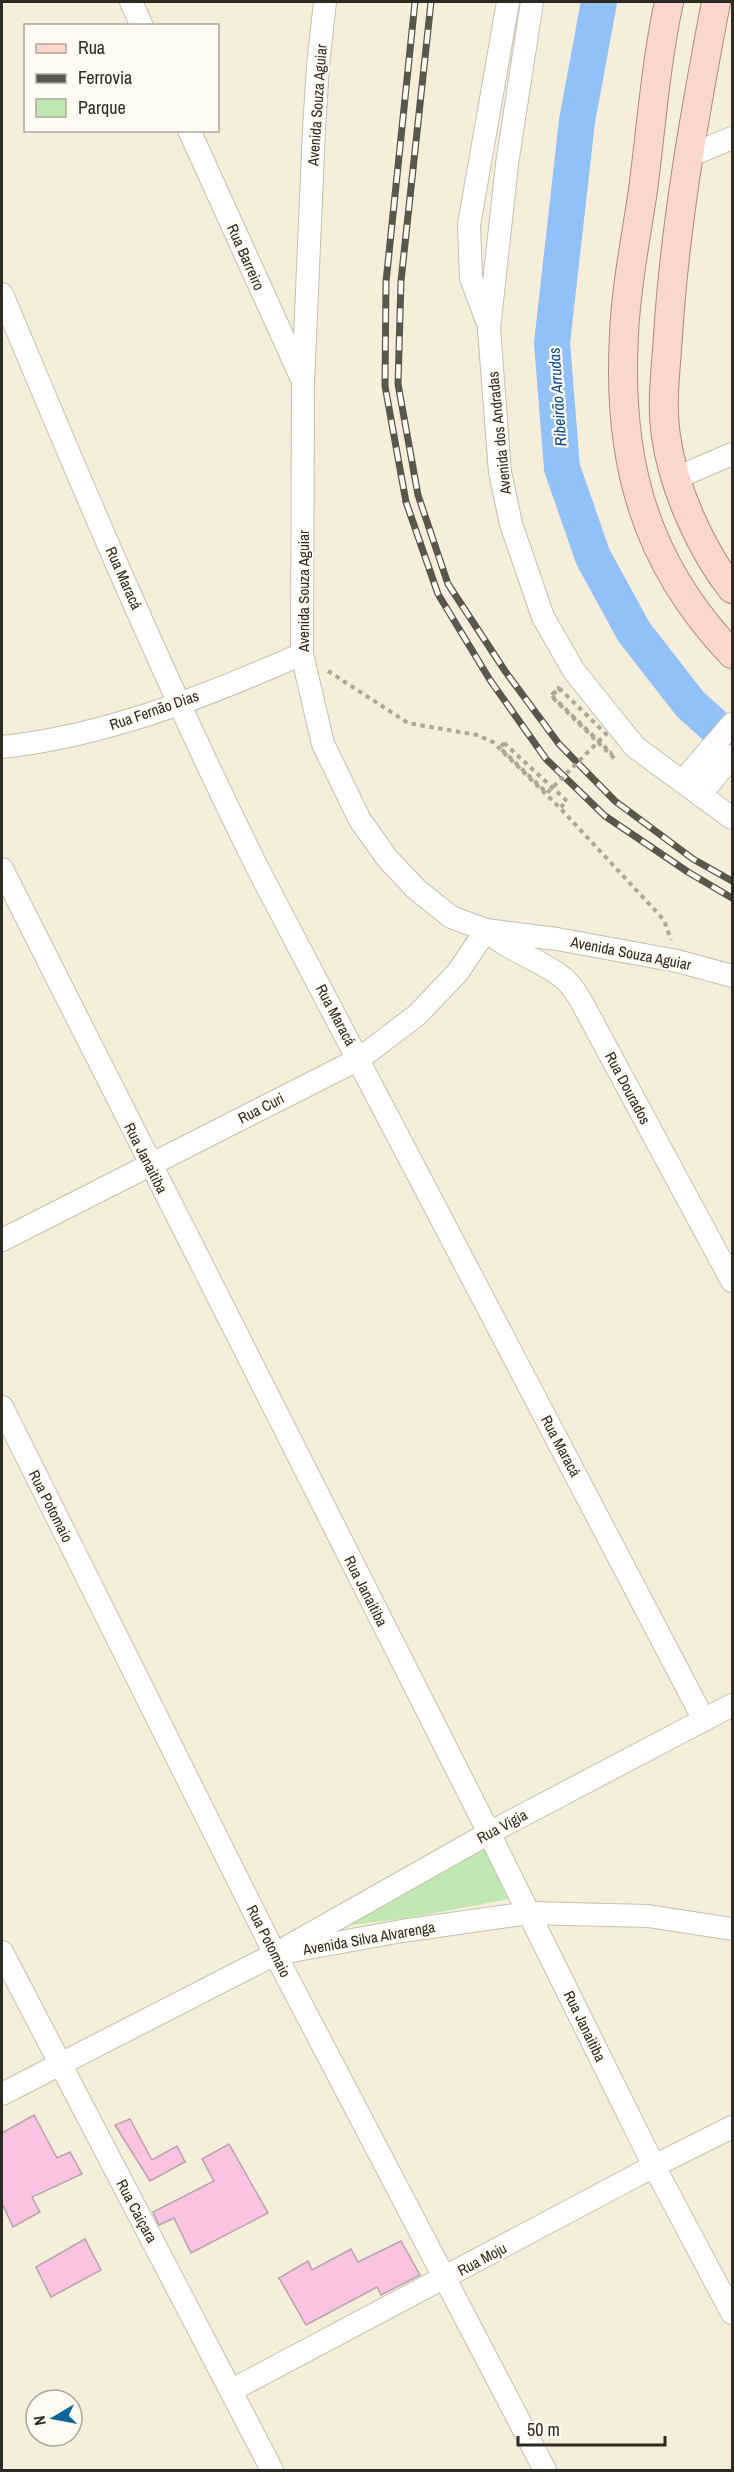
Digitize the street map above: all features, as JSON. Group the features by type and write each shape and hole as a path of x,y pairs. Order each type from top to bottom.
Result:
{"main road":[{"path":"669,2 624,333 625,428 637,491 663,558 689,604 732,654"},
{"path":"716,2 689,156 671,287 665,388 665,435 676,478 707,553 732,589"}],"street":[{"path":"131,2 141,24"},
{"name":"Avenida Souza Aguiar","path":"325,2 315,109 303,383 302,654 323,744 360,820 387,858 416,889 451,917 486,930 557,939 677,961 732,976"},
{"path":"489,329 471,278 469,225 508,2"},
{"name":"Avenida dos Andradas","path":"532,2 507,165 489,329 500,472 511,524 543,616 574,671 626,747 697,781 732,818"},
{"name":"Rua Barreiro","path":"190,132 303,383"},
{"path":"689,156 732,138"},
{"name":"Rua Maracá","path":"2,294 64,442 216,784 259,871 704,1720"},
{"path":"676,478 732,454"},
{"name":"Rua Fernão Dias","path":"2,747 64,738 124,721 254,675 302,654"},
{"path":"697,781 732,724"},
{"path":"697,781 732,756"},
{"name":"Rua Janaitiba","path":"2,869 149,1164 489,1833 654,2166 732,2313"},
{"name":"Rua Curi","path":"2,1240 358,1059 417,1015 458,972 486,930"},
{"name":"Rua Dourados","path":"486,930 508,948 544,965 564,978 580,999 732,1281"},
{"name":"Rua Potomaio","path":"2,1407 275,1954 545,2470"},
{"name":"Rua Vigia","path":"275,1954 489,1833 732,1705"},
{"name":"Avenida Silva Alvarenga","path":"2,2094 275,1954 402,1931 529,1913 648,1916 732,1929"},
{"name":"Rua Caiçara","path":"2,1952 272,2470"},
{"name":"Rua Moju","path":"232,2390 732,2127"}],"path":[{"path":"302,654 408,723 477,735 493,742 560,807 664,920 677,961"},
{"path":"608,738 558,688 551,696 618,762 626,747"},
{"path":"560,807 567,801 559,794 551,786 535,772 520,757 504,743 500,748 547,794 554,786 569,771 577,764 584,756 592,748 599,741 606,734 559,688 552,696 569,712 594,737 602,745 610,753 626,747"}],"green space":[{"path":"484,1846 509,1899 408,1918 343,1926"}],"building":[{"path":"34,2115 57,2158 70,2152 82,2174 32,2197 40,2212 13,2227 2,2203 2,2133"},
{"path":"130,2119 152,2160 177,2146 185,2162 150,2181 115,2125"},
{"path":"229,2144 268,2213 191,2253 174,2218 159,2225 153,2212 214,2181 202,2159"},
{"path":"85,2239 101,2270 51,2297 36,2267"},
{"path":"401,2241 420,2275 381,2295 377,2287 306,2325 279,2278 308,2261 312,2270 351,2249 358,2262"}],"waterway":[{"name":"Ribeirão Arrudas","path":"599,2 577,121 552,343 562,468 593,557 634,632 690,704 732,742"}],"railway":[{"path":"415,2 386,282 385,386 406,502 438,594 490,680 546,759 605,816 688,872 732,898"},
{"path":"431,2 401,281 398,384 418,495 448,584 505,671 559,744 615,801 693,859 732,881"}]}
